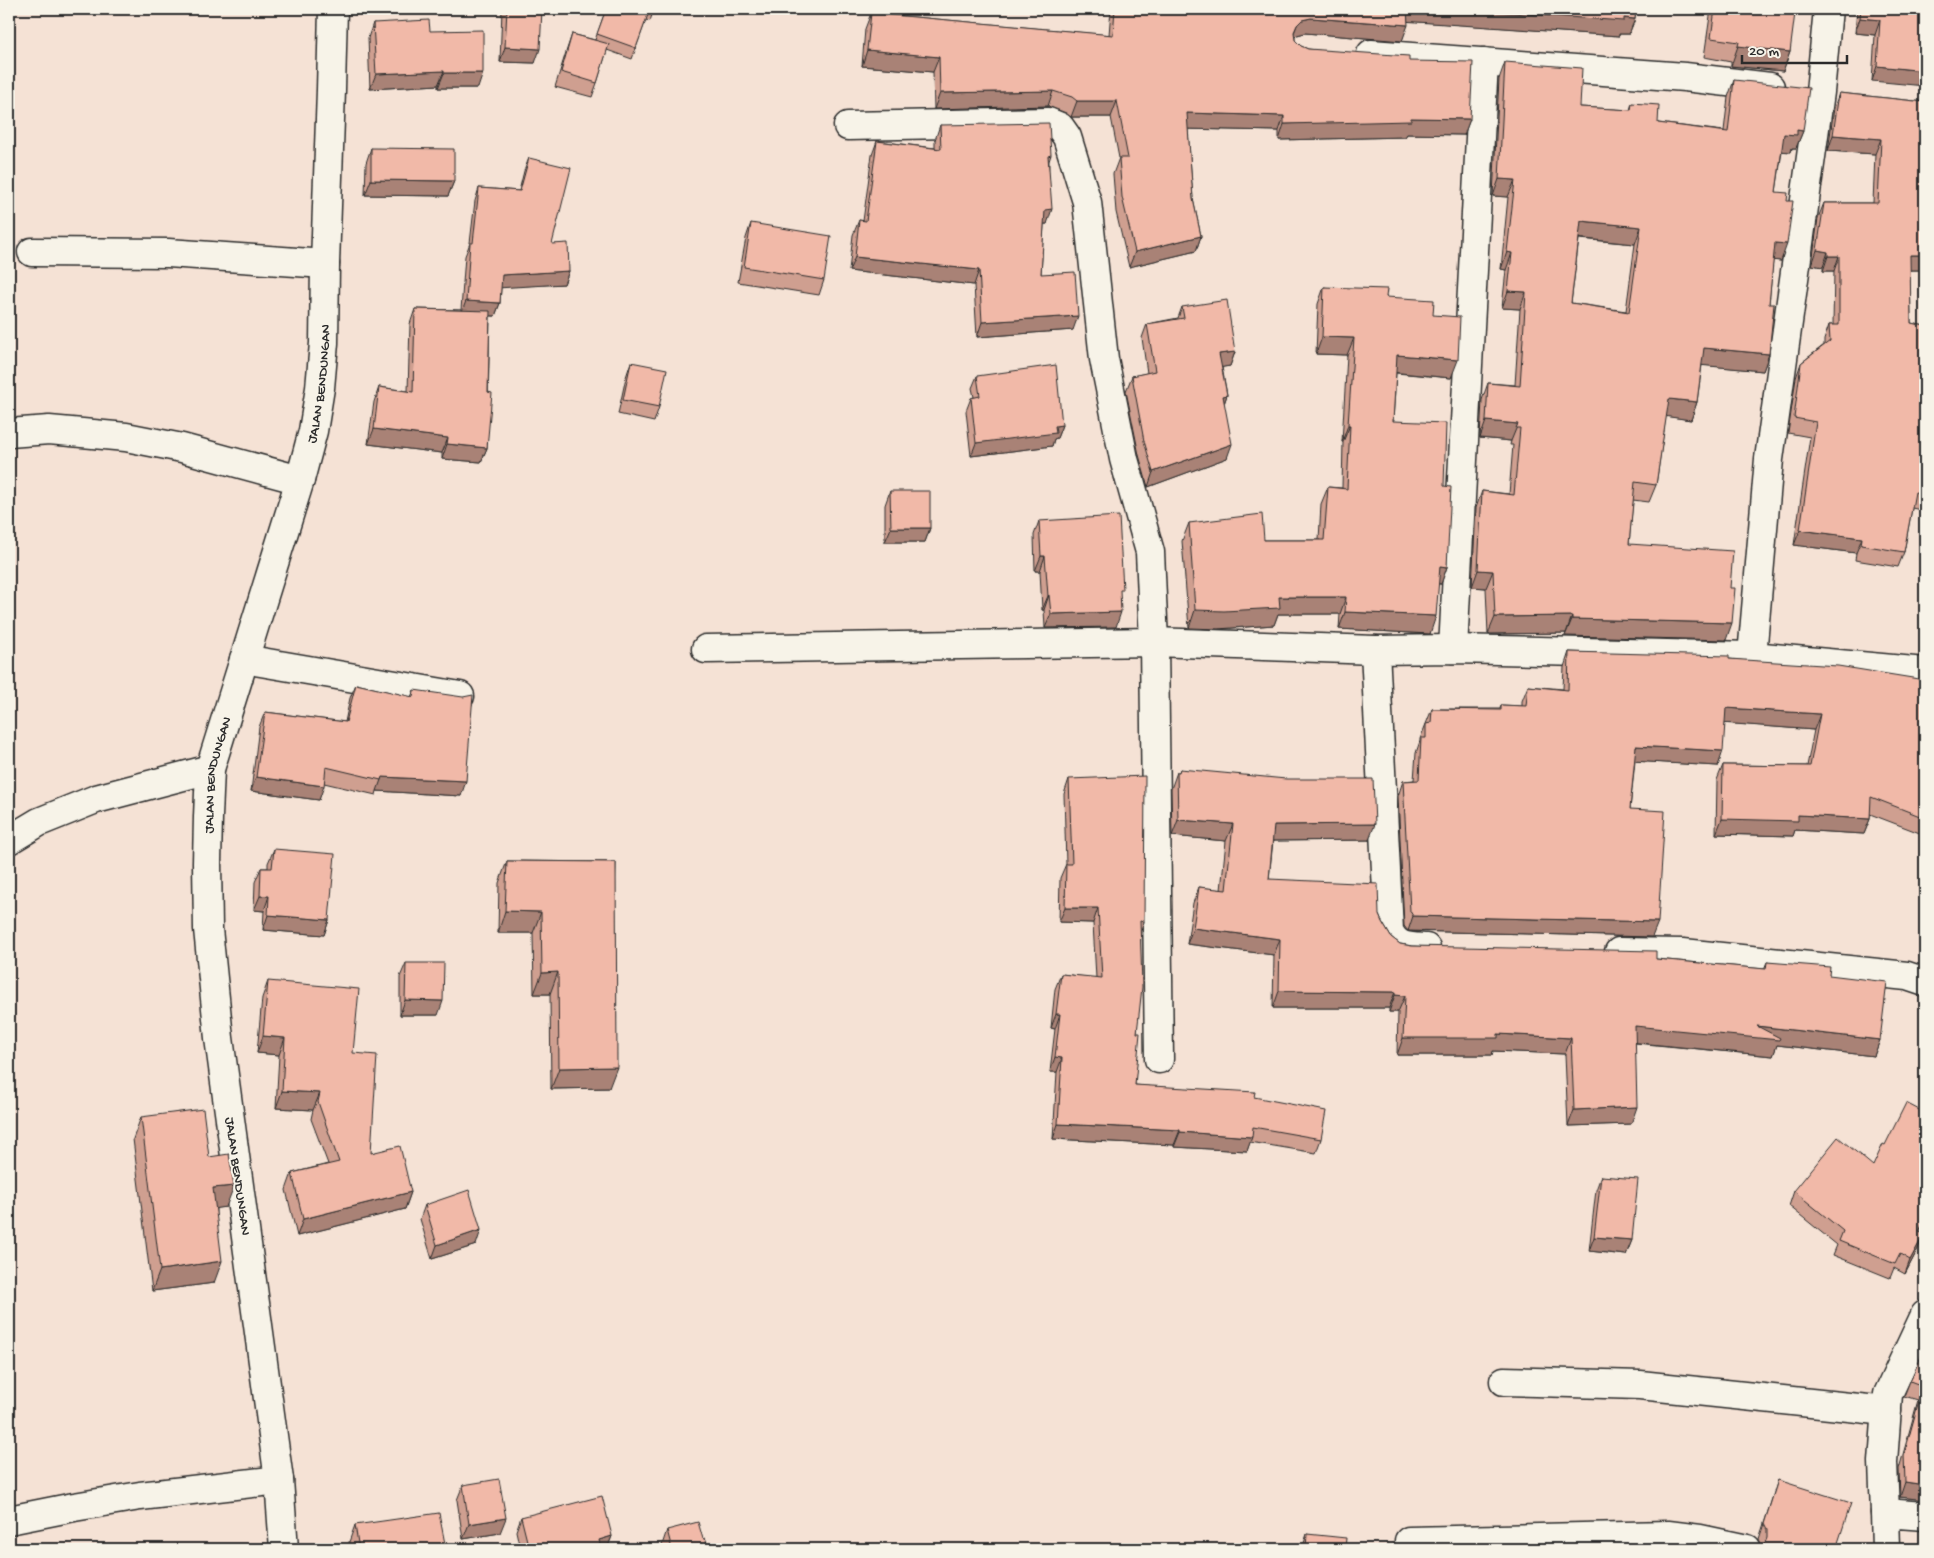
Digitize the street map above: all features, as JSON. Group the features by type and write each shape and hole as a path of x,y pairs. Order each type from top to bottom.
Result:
{"street":[{"name":"JALAN BENDUNGAN","path":"284,1549 280,1480 219,1038 208,929 207,862 210,769 300,480 313,431 321,379 324,343 324,264 332,90 333,9"},
{"path":"1752,656 1769,459 1820,92 1828,9"},
{"path":"1344,52 1685,77 1849,95"},
{"path":"1453,649 1484,62"},
{"path":"848,126 1048,122 1060,127 1067,137 1087,202 1104,359 1124,459 1150,552 1154,642 1159,1059"},
{"path":"32,252 168,253 324,264"},
{"path":"9,434 49,430 126,437 182,448 300,480"},
{"path":"706,649 1154,642 1375,650 1453,649 1752,656 1925,672"},
{"path":"1375,650 1389,931 1398,945 1406,947 1455,948"},
{"path":"244,659 460,696"},
{"path":"9,840 39,822 96,799 210,769"},
{"path":"1594,951 1683,953 1907,976 1925,982"},
{"path":"1886,1549 1883,1462 1888,1394 1925,1315"},
{"path":"1504,1382 1640,1385 1887,1411"},
{"path":"9,1520 140,1496 280,1480"},
{"path":"1884,1513 1925,1516"},
{"path":"1409,1541 1668,1535 1700,1538 1747,1549"}],"building":[{"path":"507,9 542,9 540,49 505,47"},
{"path":"606,9 650,9 636,48 597,34"},
{"path":"1115,9 1407,9 1408,25 1311,18 1302,20 1294,32 1295,40 1301,46 1308,49 1409,56 1409,61 1473,62 1470,119 1411,118 1411,121 1284,124 1284,116 1187,113 1193,199 1201,236 1135,252 1122,197 1119,158 1128,158 1117,101 1077,101 1072,97 1053,91 940,93 939,57 867,50 871,13 1113,35"},
{"path":"1455,9 1636,9 1635,19 1624,18 1624,21"},
{"path":"1715,9 1788,9 1788,12 1795,13 1790,52 1738,46 1739,42 1711,38"},
{"path":"1861,9 1925,9 1925,71 1877,66 1880,20 1860,18"},
{"path":"429,20 430,31 483,30 483,73 444,73 444,71 376,74 373,23"},
{"path":"572,34 609,44 597,83 561,72"},
{"path":"1505,62 1582,68 1580,107 1631,110 1632,103 1659,105 1658,123 1728,132 1734,80 1809,88 1803,131 1797,130 1797,135 1784,134 1776,192 1788,193 1787,201 1793,201 1787,244 1775,243 1769,304 1774,304 1769,354 1704,348 1697,402 1669,399 1656,485 1635,482 1629,544 1733,551 1730,588 1735,588 1732,623 1572,619 1572,616 1495,617 1493,571 1478,570 1482,491 1514,495 1520,428 1516,428 1518,424 1486,421 1488,383 1520,386 1526,292 1508,291 1512,253 1507,252 1515,180 1499,179","holes":["1581,221 1641,227 1629,312 1571,303"]},
{"path":"1839,93 1925,102 1925,255 1910,255 1911,323 1925,326 1925,494 1915,492 1904,552 1861,545 1862,538 1800,530 1816,422 1794,418 1801,363 1830,341 1829,325 1839,325 1839,256 1828,256 1828,252 1817,250 1824,203 1878,203 1881,139 1833,135"},
{"path":"1049,123 1051,155 1048,156 1052,209 1045,210 1041,274 1075,272 1078,316 982,322 979,270 855,257 859,220 866,221 877,141 941,149 940,125"},
{"path":"371,148 454,149 454,181 371,180"},
{"path":"529,158 571,168 552,244 568,243 569,271 502,275 500,303 466,301 470,243 473,243 479,188 520,191"},
{"path":"751,223 831,236 824,280 744,267"},
{"path":"1324,287 1387,289 1386,297 1434,300 1433,315 1460,317 1458,360 1397,355 1393,421 1446,423 1444,486 1451,487 1447,567 1440,566 1436,616 1345,612 1346,597 1279,597 1280,608 1224,611 1195,610 1189,523 1262,514 1264,540 1324,540 1328,487 1347,489 1350,425 1348,425 1354,338 1322,337"},
{"path":"1227,300 1235,352 1219,354 1227,395 1223,396 1232,444 1153,472 1144,441 1132,376 1155,371 1147,324 1184,318 1182,307"},
{"path":"415,309 490,311 488,392 492,393 487,448 447,444 448,438 374,429 379,387 413,392"},
{"path":"631,362 667,369 659,407 623,400"},
{"path":"1056,365 1062,425 1055,426 1056,433 976,443 971,398 980,396 977,376"},
{"path":"890,491 930,491 930,528 891,528"},
{"path":"1119,516 1123,590 1120,590 1121,612 1051,614 1045,556 1041,556 1039,521"},
{"path":"1569,652 1729,656 1729,659 1838,666 1925,680 1925,818 1871,797 1870,819 1798,815 1798,821 1722,819 1723,765 1810,766 1820,714 1726,708 1723,751 1636,746 1630,809 1665,811 1658,922 1413,916 1410,911 1403,781 1419,780 1421,738 1426,738 1426,724 1431,723 1432,709 1501,710 1501,705 1526,706 1528,686 1568,690"},
{"path":"356,684 413,697 414,690 463,697 473,695 466,781 382,777 381,780 326,767 324,786 256,777 265,712 346,722"},
{"path":"1180,769 1286,779 1373,779 1375,824 1274,825 1269,879 1378,884 1379,915 1391,937 1400,944 1412,946 1656,951 1656,959 1766,969 1767,962 1830,967 1829,975 1887,982 1880,1040 1757,1026 1780,1038 1779,1040 1635,1026 1637,1107 1574,1110 1571,1038 1498,1034 1498,1038 1403,1038 1405,996 1395,995 1395,992 1279,991 1280,939 1193,928 1199,887 1226,890 1233,824 1178,820 1177,772"},
{"path":"1145,776 1144,922 1140,921 1142,987 1137,1033 1140,1033 1135,1085 1255,1092 1254,1097 1326,1111 1321,1139 1253,1127 1252,1137 1180,1132 1180,1130 1058,1124 1062,1058 1055,1057 1060,1014 1056,1014 1061,974 1102,978 1098,908 1065,908 1066,864 1072,864 1069,779"},
{"path":"274,849 335,854 329,920 268,915 269,896 260,896 261,868 272,868"},
{"path":"507,861 616,862 617,1067 559,1068 558,972 542,973 541,912 505,911"},
{"path":"406,963 444,963 443,1001 405,1000"},
{"path":"268,981 359,989 353,1053 377,1055 371,1153 400,1146 411,1192 303,1219 292,1173 339,1162 318,1102 320,1093 282,1091 285,1038 263,1036"},
{"path":"1906,1103 1925,1113 1925,1218 1919,1232 1924,1234 1910,1260 1900,1254 1895,1264 1839,1241 1843,1231 1794,1191 1838,1137 1873,1166"},
{"path":"203,1109 209,1157 229,1154 234,1186 213,1188 222,1261 160,1270 141,1117"},
{"path":"1601,1176 1638,1179 1632,1240 1594,1237"},
{"path":"469,1190 481,1230 437,1245 425,1205"},
{"path":"1925,1348 1925,1485 1905,1482 1904,1455 1923,1386 1910,1381"},
{"path":"499,1479 506,1518 469,1524 463,1485"},
{"path":"1778,1480 1851,1503 1836,1549 1756,1549 1764,1545 1767,1538 1767,1530 1764,1524"},
{"path":"602,1496 612,1536 599,1540 601,1549 529,1549 521,1517"},
{"path":"439,1513 446,1549 359,1549 355,1525"},
{"path":"698,1522 703,1539 705,1538 709,1549 672,1549 667,1530"},
{"path":"1307,1534 1346,1538 1345,1549 1306,1549"}]}
